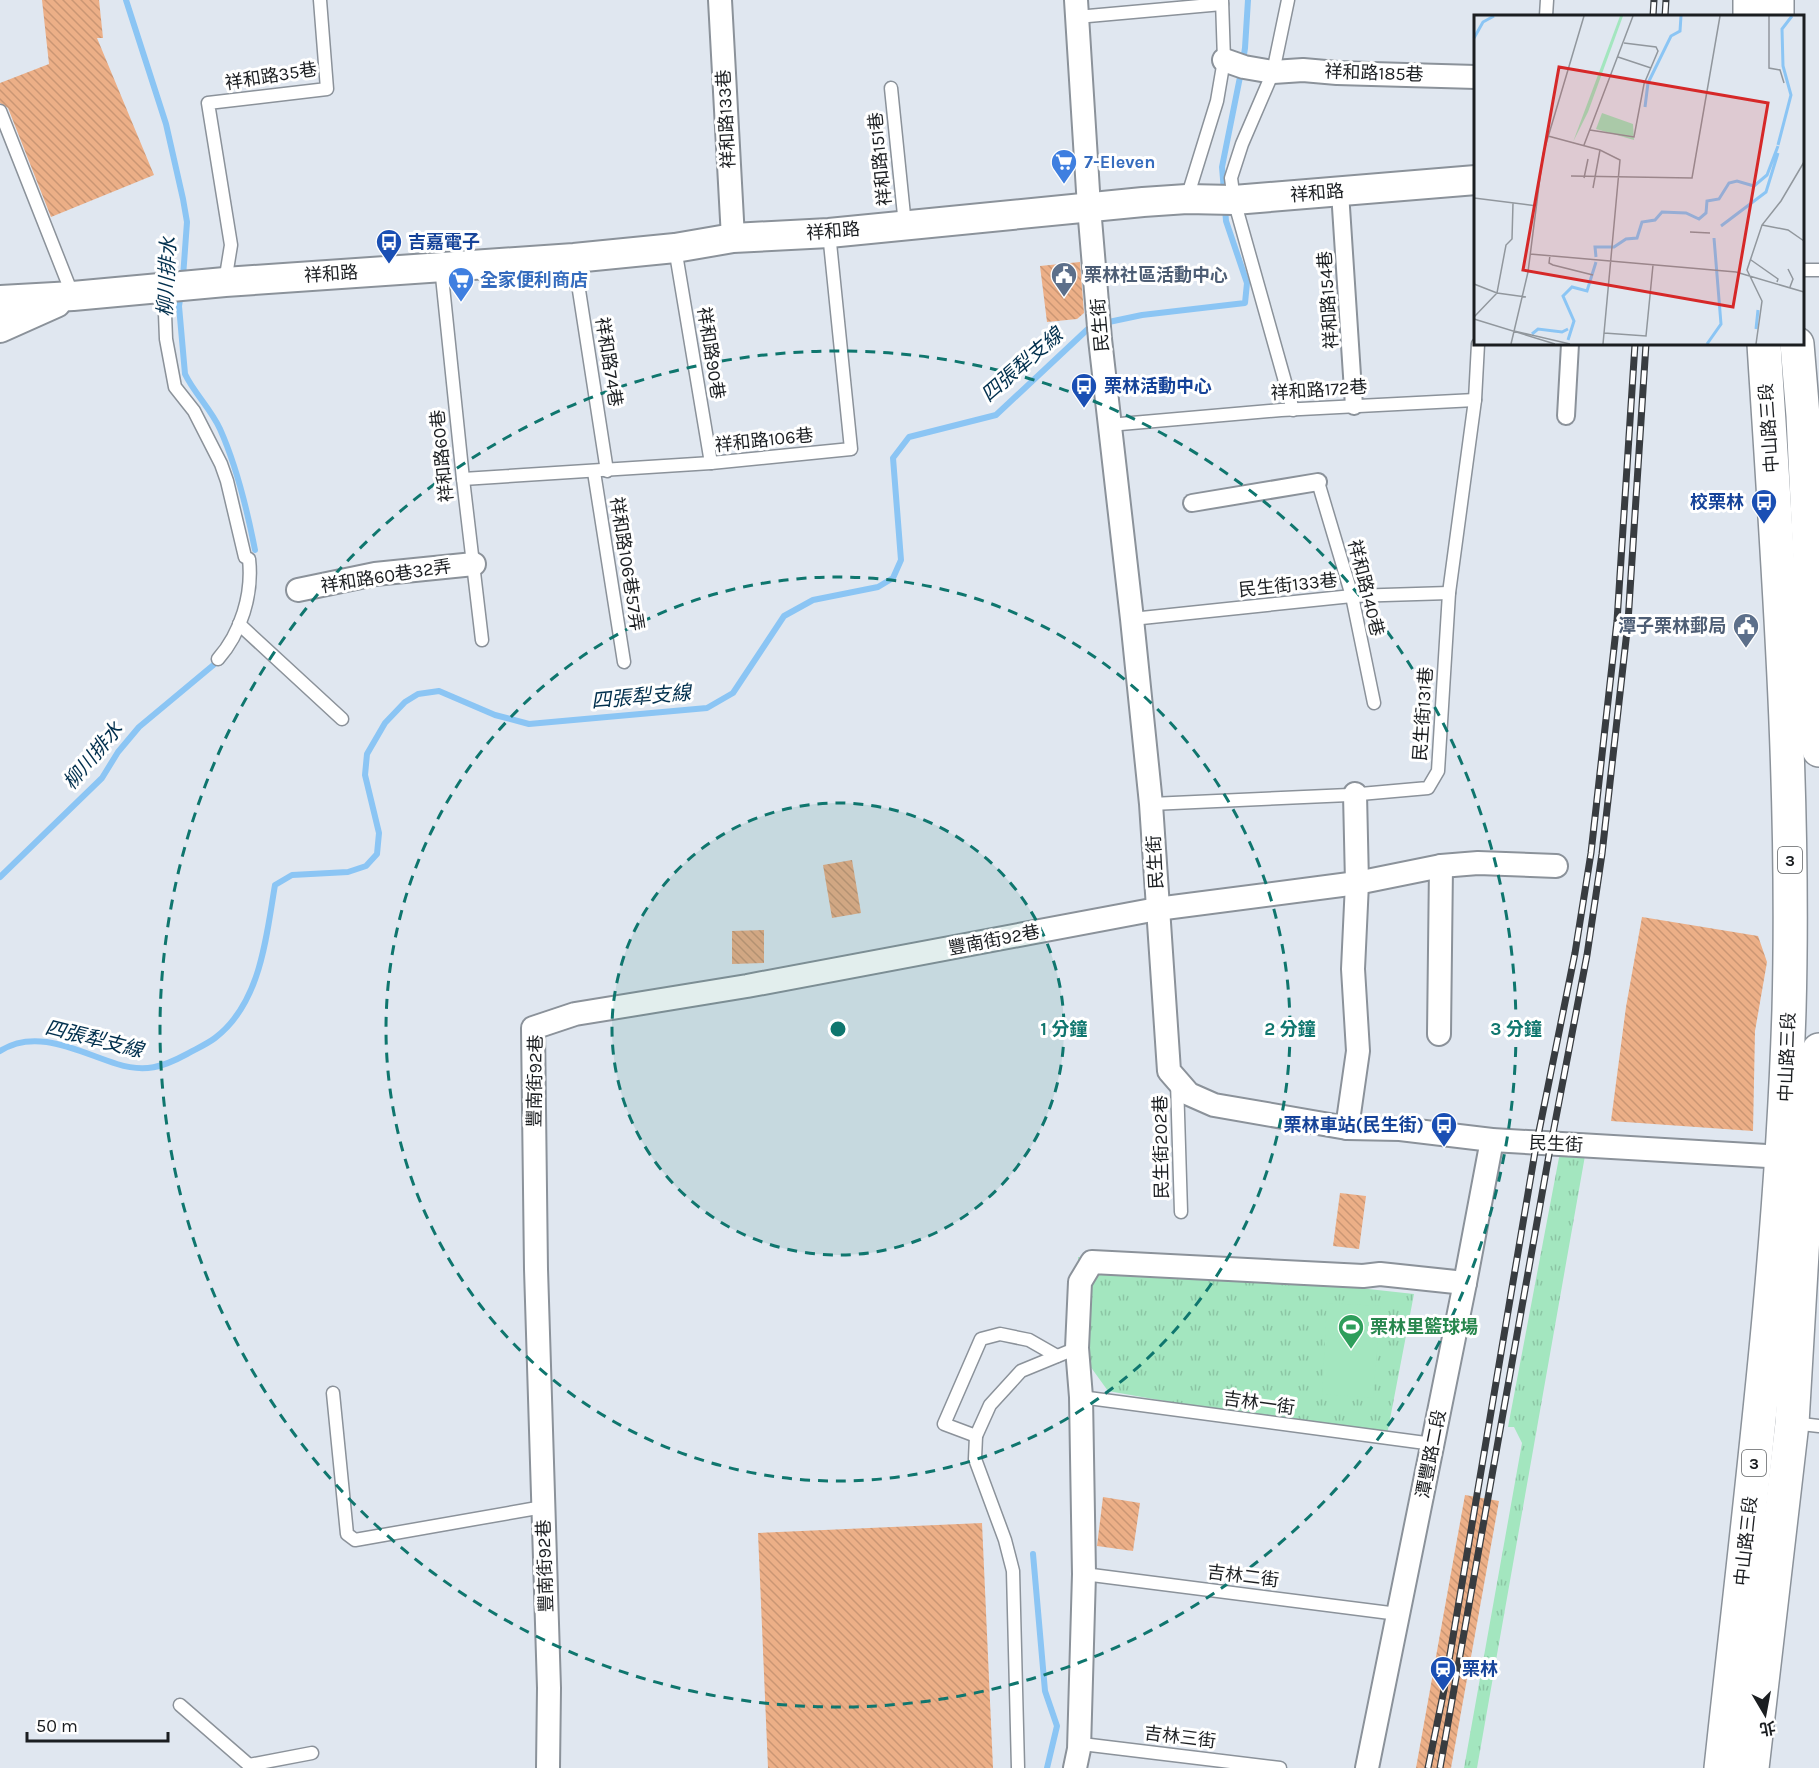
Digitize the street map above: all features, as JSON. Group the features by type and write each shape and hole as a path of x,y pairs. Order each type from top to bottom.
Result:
{"main road":[{"path":"1777,0 1778,15"},
{"name":"中山路三段","path":"1752,1768 1806,1425 1803,1166 1786,728 1764,345"},
{"name":"中山路三段","path":"1797,345 1814,556 1819,750"},
{"name":"中山路三段","path":"1721,1768 1770,1325 1803,1166 1819,1050"}],"street":[{"name":"祥和路133巷","path":"720,0 733,238"},
{"name":"民生街","path":"1076,9 1100,339 1151,804 1169,1071 1189,1094 1214,1105 1347,1128 1400,1129 1492,1140 1803,1166"},
{"name":"祥和路185巷","path":"1234,63 1273,72 1303,70 1474,77"},
{"name":"祥和路","path":"0,300 574,258 675,248 733,238 829,232 1089,207 1187,199 1234,200 1474,180"},
{"name":"祥和路154巷","path":"1340,192 1354,406"},
{"name":"祥和路","path":"0,328 73,296"},
{"path":"1566,416 1570,345"},
{"path":"1192,502 1318,483"},
{"path":"1778,563 1814,556"},
{"name":"祥和路60巷32弄","path":"298,590 375,574 474,564"},
{"path":"1347,1128 1358,1051 1353,969 1357,883 1355,794"},
{"path":"1157,909 1357,883 1441,866 1478,863 1556,866"},
{"path":"1439,1034 1441,866"},
{"name":"豐南街92巷","path":"548,1768 549,1688 536,1269 533,1028 575,1014 747,986 1157,909"},
{"name":"潭豐路二段","path":"1367,1768 1492,1140"},
{"path":"1077,1759 1084,1574 1080,1397 1067,1352 1080,1282 1092,1262 1363,1276 1380,1274 1465,1283"}],"lane":[{"name":"祥和路35巷","path":"225,282 231,245 208,103 327,89 320,0"},
{"path":"1288,0 1273,72 1242,144 1232,178 1234,200 1293,410"},
{"path":"1546,15 1547,0"},
{"path":"1076,9 1222,2 1234,63 1216,101 1187,199"},
{"name":"祥和路151巷","path":"891,88 905,225"},
{"path":"0,111 73,296"},
{"name":"祥和路106巷","path":"462,479 711,464 851,449 829,232"},
{"name":"祥和路90巷","path":"675,248 711,464"},
{"name":"祥和路74巷","path":"574,258 607,471"},
{"name":"祥和路60巷","path":"441,267 462,479 482,640"},
{"path":"174,286 166,339 175,387 201,423 221,464 244,557 249,559 251,578 239,624 233,640 218,659"},
{"path":"1475,400 1478,345"},
{"name":"祥和路172巷","path":"1110,424 1293,410 1475,400"},
{"name":"民生街131巷","path":"1151,804 1428,789 1438,771 1449,593 1475,400"},
{"name":"祥和路106巷57弄","path":"594,472 624,662"},
{"name":"祥和路140巷","path":"1318,483 1352,596 1374,703"},
{"name":"民生街133巷","path":"1132,619 1352,596 1449,593"},
{"path":"239,624 342,719"},
{"name":"民生街202巷","path":"1177,1081 1181,1212"},
{"path":"976,1436 945,1424 981,1339 1000,1334 1067,1352"},
{"path":"1018,1768 1013,1571 1005,1540 975,1459 976,1436 990,1405 1021,1371 1067,1352"},
{"path":"333,1393 347,1534 355,1540 543,1507"},
{"name":"吉林一街","path":"1080,1397 1433,1444"},
{"name":"吉林二街","path":"1084,1574 1398,1614"},
{"path":"180,1705 249,1767 312,1753"},
{"name":"吉林三街","path":"1077,1759 1082,1744 1280,1768"}],"green space":[{"path":"1561,1147 1586,1150 1477,1768 1464,1768 1522,1443 1514,1427 1508,1427"},
{"path":"1078,1257 1414,1294 1386,1440 1108,1391 1077,1348 1080,1282"},
{"name":"栗林里籃球場","path":"1327,1303 1381,1306 1373,1398 1322,1394"}],"building":[{"path":"42,0 99,0 103,38 97,38 154,175 51,217 8,108 0,103 0,83 49,64"},
{"name":"栗林社區活動中心","path":"1080,262 1084,313 1077,319 1047,322 1040,266"},
{"path":"852,860 861,913 832,918 823,865"},
{"path":"1642,917 1758,936 1767,962 1755,1031 1753,1131 1611,1121 1626,1007"},
{"path":"764,930 764,963 732,964 732,931"},
{"path":"1340,1193 1366,1196 1359,1249 1333,1246"},
{"name":"栗林","path":"1465,1495 1499,1501 1451,1768 1416,1768"},
{"path":"1103,1497 1140,1503 1133,1551 1097,1546"},
{"path":"982,1523 993,1768 768,1768 758,1533"}],"waterway":[{"name":"柳川排水","path":"126,0 166,124 183,199 187,222 183,277"},
{"name":"四張犁支線","path":"1243,61 1248,0"},
{"name":"四張犁支線","path":"1224,191 1222,167 1241,72"},
{"name":"四張犁支線","path":"1104,323 1142,315 1245,303 1247,283 1226,221 1225,208"},
{"name":"柳川排水","path":"181,293 179,306 185,374 216,422 232,458 255,550"},
{"name":"四張犁支線","path":"0,1051 14,1044 29,1041 44,1042 59,1044 127,1067 145,1068 170,1062 212,1040 230,1024 243,1007 252,988 264,947 275,885 292,875 348,872 366,866 377,854 379,833 365,775 367,754 385,723 405,702 418,694 439,691 495,715 529,724 707,708 733,693 784,616 813,600 878,587 893,578 901,560 893,458 909,437 996,415 1090,327 1094,326"},
{"name":"柳川排水","path":"0,877 102,778 118,752 139,727 217,662"},
{"path":"1033,1554 1045,1691 1057,1726 1047,1768"}],"railway":[{"path":"1653,15 1654,0"},
{"path":"1665,15 1666,0"},
{"path":"1428,1768 1444,1690 1536,1146 1575,953 1591,853 1617,621 1635,345"},
{"path":"1440,1768 1550,1149 1587,955 1602,854 1628,622 1646,345"}],"place":[{"name":"7-Eleven","path":"1064,185"},
{"name":"吉嘉電子","path":"389,265"},
{"name":"栗林社區活動中心","path":"1064,298"},
{"name":"全家便利商店","path":"461,303"},
{"name":"栗林活動中心","path":"1084,409"},
{"name":"校栗林","path":"1764,525"},
{"name":"潭子栗林郵局","path":"1746,649"},
{"name":"栗林車站(民生街)","path":"1444,1148"},
{"name":"栗林里籃球場","path":"1351,1350"},
{"name":"栗林","path":"1443,1692"}]}
